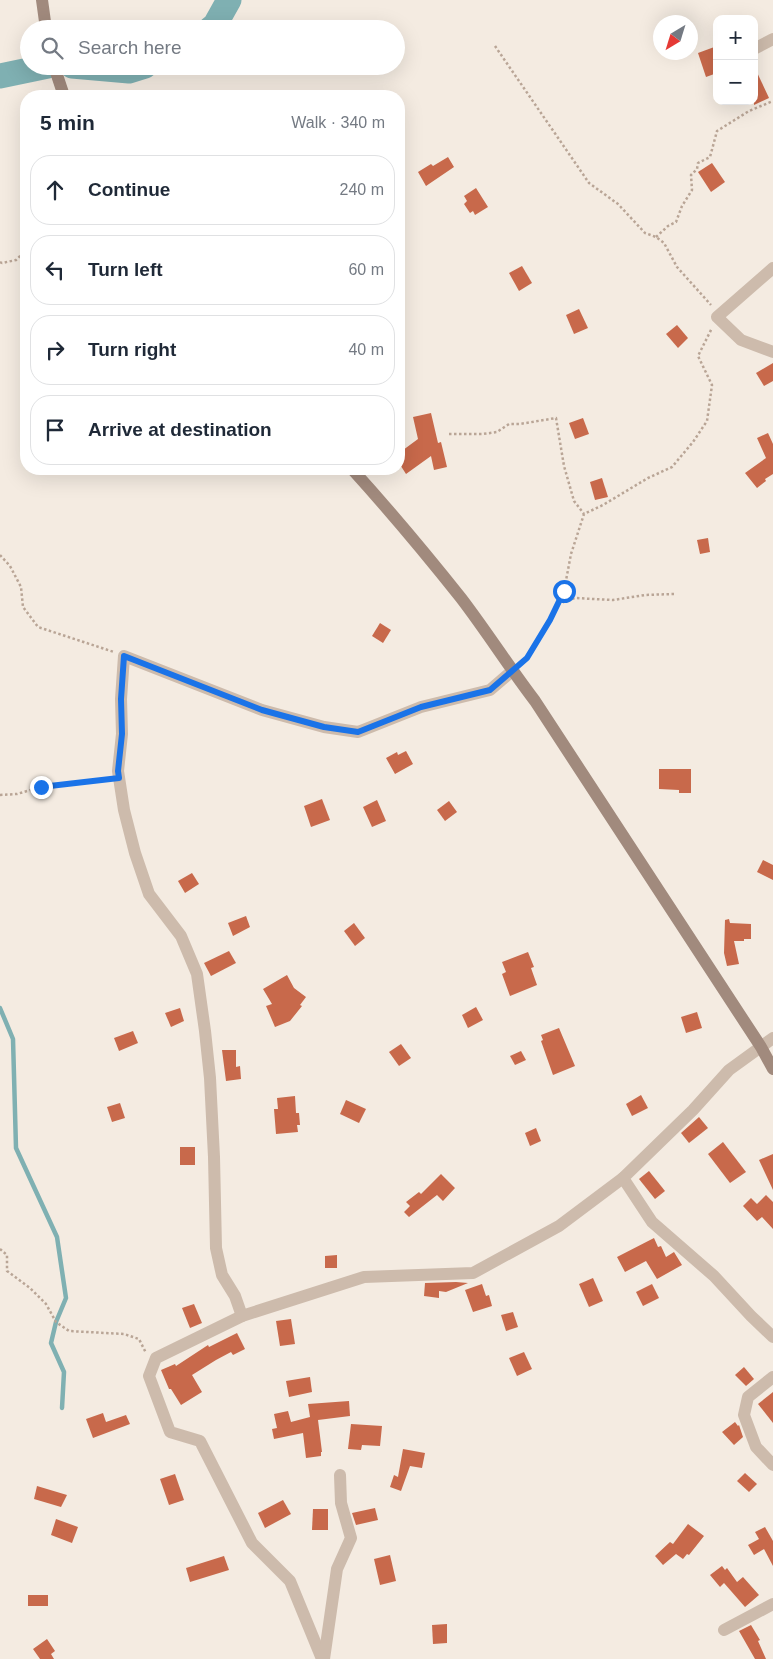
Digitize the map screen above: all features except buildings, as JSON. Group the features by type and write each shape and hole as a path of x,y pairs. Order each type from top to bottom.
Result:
{"street":[{"path":"42,0 45,20"},
{"path":"758,47 773,39"},
{"path":"57,75 62,90"},
{"path":"773,268 717,317 740,340 773,352"},
{"path":"358,475 386,506 456,592 535,701 762,1047 773,1068"},
{"path":"242,1316 235,1296 222,1275 216,1248 210,1078 197,974 180,936 149,894 135,853 124,810 118,771 122,734 121,699 124,656 262,710 324,727 358,732 421,707 490,690 512,671"},
{"path":"323,1659 290,1581 252,1543 200,1441 170,1432 149,1376 156,1358 242,1316 364,1277 473,1273 559,1226 623,1178 693,1110 729,1070 773,1038"},
{"path":"623,1178 652,1222 714,1276 773,1337"},
{"path":"773,1376 748,1397 744,1415 756,1448 773,1465"},
{"path":"323,1659 337,1569 351,1538 341,1503 340,1475"},
{"path":"724,1630 773,1604"}],"path":[{"path":"495,46 589,183 618,204 645,233 656,237 664,243 677,267 712,306 717,317 698,356 712,385 707,420 693,442 672,467 648,478 584,514 571,554 564,591 550,620 527,658 512,671"},
{"path":"656,237 668,226 676,222 682,206 692,190 691,175 698,163 710,156 717,131 749,111 773,101"},
{"path":"0,262 16,260 20,256"},
{"path":"448,434 497,432 509,424 556,418 564,466 574,501 584,514"},
{"path":"0,555 10,566 21,587 23,607 38,628 82,640 124,656"},
{"path":"558,604 575,598 613,600 646,595 674,594"},
{"path":"0,795 17,794 41,787 119,778"},
{"path":"0,1249 7,1255 7,1271 30,1288 46,1304 56,1322 69,1332 124,1334 139,1339 146,1354 156,1358"}],"waterway":[{"path":"218,20 229,0"},
{"path":"0,76 20,72"},
{"path":"0,1008 13,1039 16,1148 57,1237 66,1298 56,1322 51,1343 64,1372 62,1408"}],"route":[{"path":"41,787 119,778 124,656 180,676 262,710 324,727 358,732 421,707 490,690 527,658 550,620 564,591"}]}
